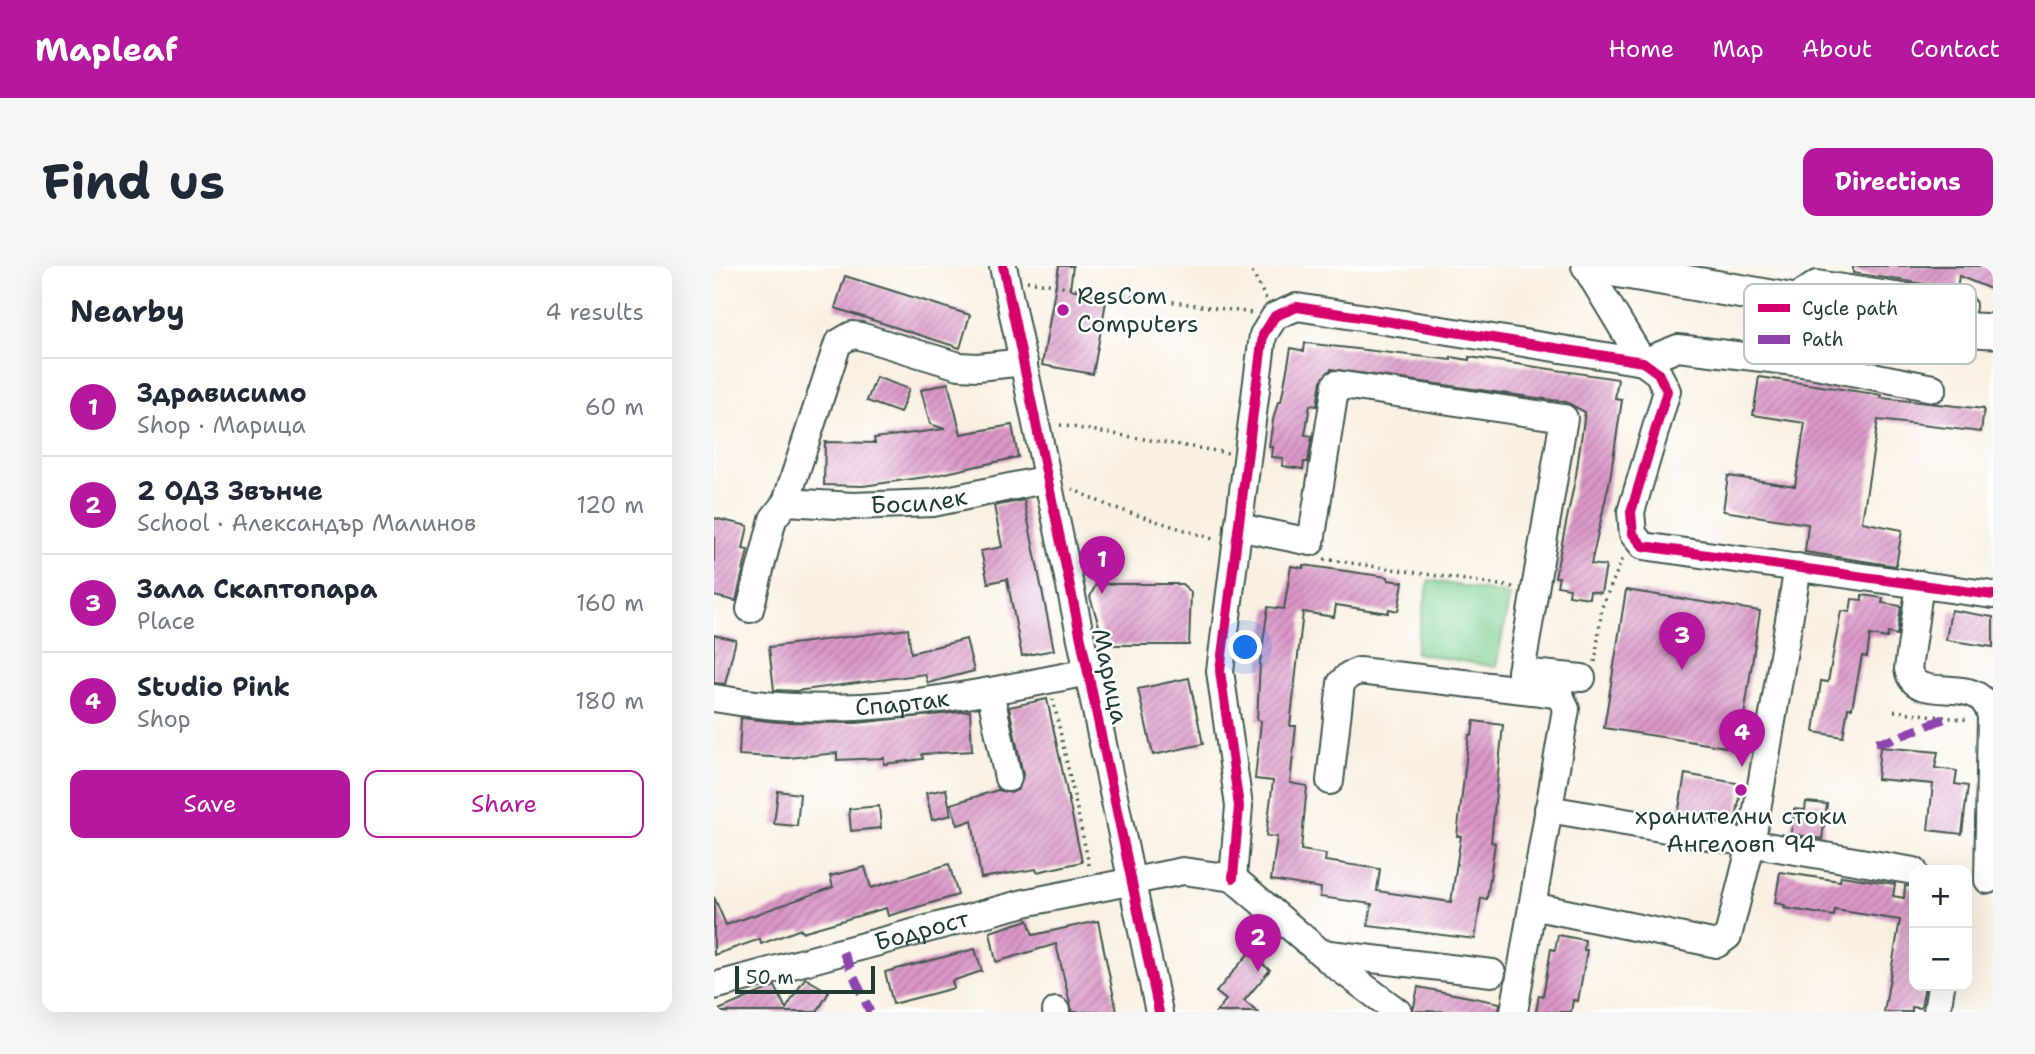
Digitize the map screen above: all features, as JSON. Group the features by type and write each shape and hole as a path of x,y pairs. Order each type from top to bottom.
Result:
{"main road":[{"path":"1591,266 1744,292"}],"street":[{"path":"1585,266 1643,362 1658,373 1667,391 1631,512 1633,534 1643,546 1993,595"},
{"name":"Марица","path":"1005,272 1159,1012"},
{"path":"1398,1012 1321,953 1233,878 1239,806 1220,671 1263,335 1275,316 1297,307 1643,362 1678,348 1744,355"},
{"path":"750,609 773,519 786,502 834,351 844,338 860,336 968,367 1024,362"},
{"path":"1816,364 1933,387"},
{"path":"1238,527 1311,542 1336,384 1564,418 1527,682"},
{"name":"Босилек","path":"786,502 853,506 933,503 1048,479"},
{"path":"1531,906 1717,944 1728,936 1751,845 1798,567"},
{"path":"1920,584 1910,677 1920,686 1979,695 1987,702 1992,716 1983,880"},
{"path":"1329,780 1341,683 1349,675 1359,671 1527,682 1582,678"},
{"name":"Спартак","path":"714,698 779,708 848,710 924,704 1088,672"},
{"path":"1514,1012 1566,709 1560,695 1527,682"},
{"path":"990,691 1008,778"},
{"path":"1548,809 1909,870"},
{"name":"Бодрост","path":"714,986 1024,904 1131,880 1182,871 1233,878"},
{"path":"1321,953 1492,973"},
{"path":"1937,1012 1940,991"}],"path":[{"path":"1249,266 1275,316"},
{"path":"1005,272 1275,316"},
{"path":"1036,421 1248,456"},
{"path":"1582,678 1593,679 1602,607 1633,534"},
{"path":"1049,680 1094,888"},
{"path":"1894,711 1969,720"}],"green space":[{"path":"1429,580 1510,595 1496,667 1415,653"}],"building":[{"path":"1059,266 1073,266 1070,289 1107,296 1093,374 1042,365"},
{"path":"1853,266 1993,266 1993,290 1959,276 1958,284 1924,284 1853,273"},
{"path":"845,276 970,315 960,348 835,308"},
{"path":"1305,343 1451,360 1451,357 1469,360 1469,357 1618,379 1615,399 1622,400 1610,479 1591,564 1606,566 1601,593 1590,591 1589,598 1569,595 1570,588 1557,586 1559,577 1555,577 1576,475 1585,412 1566,402 1331,369 1321,381 1317,406 1310,405 1305,435 1312,436 1308,462 1304,462 1303,469 1282,466 1283,458 1271,457 1272,447 1269,447 1273,420 1278,402 1281,402 1291,348 1304,351"},
{"path":"876,377 909,389 900,413 867,401"},
{"path":"1759,377 1882,395 1881,398 1984,409 1981,432 1878,420 1862,522 1902,530 1896,566 1805,552 1808,524 1723,511 1728,476 1795,486 1805,423 1753,415"},
{"path":"948,383 961,434 1012,425 1018,457 933,476 863,486 824,485 825,442 875,443 874,438 945,429 930,424 921,390"},
{"path":"1024,500 1054,650 1022,656 1007,579 988,583 981,551 1002,547 994,506"},
{"path":"714,518 748,526 743,549 748,550 736,601 714,596"},
{"path":"1303,565 1388,577 1388,580 1403,582 1398,611 1389,609 1388,613 1336,605 1334,617 1303,612 1290,726 1296,726 1290,783 1307,786 1301,850 1326,854 1325,861 1380,869 1377,891 1451,902 1461,836 1457,836 1469,735 1472,735 1474,721 1503,725 1491,842 1495,843 1487,899 1481,898 1475,939 1368,926 1372,904 1320,897 1321,888 1271,880 1277,837 1266,836 1273,781 1255,779 1261,721 1257,720 1260,663 1268,607 1284,609 1291,566 1303,568"},
{"path":"1096,584 1182,584 1191,592 1189,645 1112,645 1101,632 1090,597"},
{"path":"1626,590 1760,611 1739,749 1604,728"},
{"path":"1862,595 1883,598 1882,603 1901,606 1897,635 1888,633 1887,638 1870,635 1867,657 1862,656 1852,708 1848,708 1843,737 1814,732 1821,681 1828,682 1841,611 1850,612 1852,599 1862,600"},
{"path":"1951,610 1993,617 1993,647 1946,640"},
{"path":"908,629 911,653 966,639 974,671 928,683 925,674 796,691 774,690 769,647"},
{"path":"714,635 736,640 725,684 714,683"},
{"path":"1189,678 1203,744 1153,755 1138,689"},
{"path":"1047,699 1082,862 1037,872 1036,869 981,878 972,820 958,825 951,804 998,790 1011,793 1019,789 1023,775 1009,707"},
{"path":"970,711 972,751 922,754 923,759 884,764 884,758 837,760 837,753 788,758 739,755 741,718 778,722 857,723"},
{"path":"1880,747 1938,752 1935,768 1957,771 1955,784 1968,786 1962,834 1928,830 1933,784 1877,779"},
{"path":"1685,774 1742,784 1735,825 1678,815"},
{"path":"946,789 951,815 932,820 926,793"},
{"path":"778,791 800,794 797,826 774,824"},
{"path":"1806,802 1827,804 1822,839 1791,834 1794,809 1805,810"},
{"path":"879,806 881,828 851,831 849,809"},
{"path":"949,864 958,895 888,916 886,908 802,932 801,929 761,944 760,939 714,955 714,897 726,925 833,887 830,876 865,867 871,888"},
{"path":"1780,872 1840,881 1841,876 1895,884 1893,896 1904,898 1905,886 1909,886 1909,991 1924,991 1921,1008 1912,1007 1912,1012 1884,1012 1900,920 1835,910 1834,916 1784,908 1785,905 1775,903"},
{"path":"1028,920 1033,935 1098,921 1117,1012 1072,1012 1056,944 996,962 990,932"},
{"path":"1558,935 1585,940 1584,950 1587,950 1578,1001 1573,1000 1571,1012 1536,1012 1539,995 1543,996 1551,949 1555,950"},
{"path":"975,949 982,971 952,981 954,988 893,1004 885,972"},
{"path":"1249,953 1270,970 1244,1001 1257,1012 1216,1012 1226,1000 1216,992"},
{"path":"805,978 829,992 817,1012 714,1012 775,986 786,1009"},
{"path":"1418,987 1500,1003 1499,1012 1413,1011"}],"marked path":[{"path":"1876,742 1888,741 1946,718"},
{"path":"843,952 870,1012"}],"cycle path":[{"path":"1003,266 1159,1012"},
{"path":"1233,878 1239,806 1220,671 1263,335 1275,316 1297,307 1643,362 1658,373 1667,391 1631,512 1633,534 1643,546 1993,595"}],"place":[{"name":"ResCom Computers","path":"1063,310"},
{"name":"Здрависимо","path":"1102,594"},
{"name":"Зала Скаптопара","path":"1682,670"},
{"name":"Studio Pink","path":"1742,767"},
{"name":"хранителни стоки Ангеловп 94","path":"1741,790"},
{"name":"2 ОДЗ Звънче","path":"1258,972"}]}
